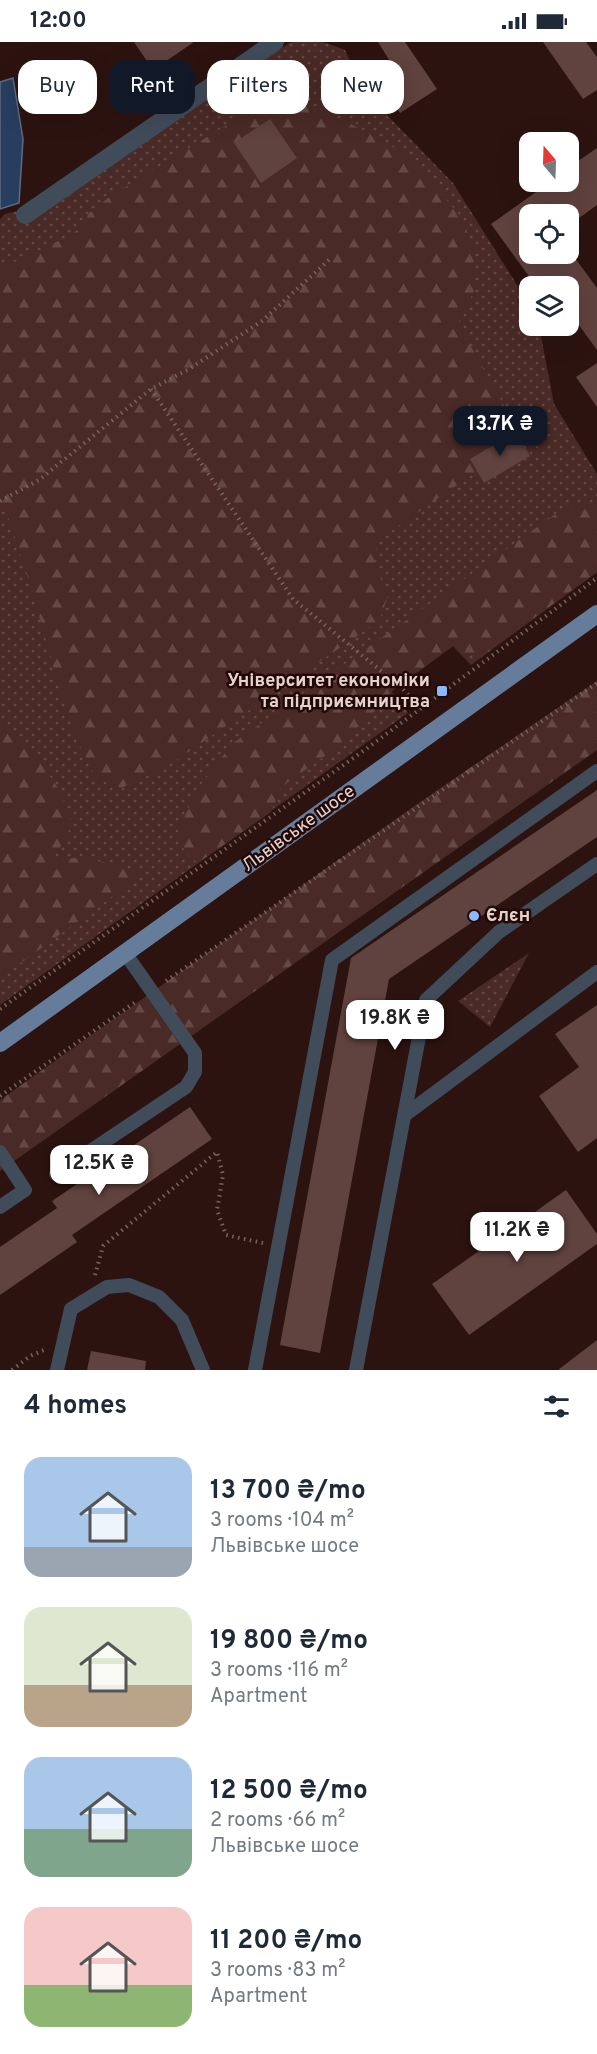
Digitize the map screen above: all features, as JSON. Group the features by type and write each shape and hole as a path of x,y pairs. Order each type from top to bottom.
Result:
{"main road":[{"name":"Львівське шосе","path":"0,1043 597,614"}],"street":[{"path":"25,215 275,42"}],"lane":[{"path":"255,1370 332,960 597,771"},
{"path":"356,1370 426,1000 499,932 597,864"},
{"path":"56,1174 186,1087 195,1072 195,1053 125,953"},
{"path":"405,1115 597,972"},
{"path":"0,1152 25,1190 0,1207"},
{"path":"57,1370 71,1309 107,1287 129,1285 159,1297 182,1320 203,1370"}],"path":[{"path":"0,501 39,480 151,389 189,369 262,321 329,260"},
{"path":"151,389 293,599 402,688 421,709"},
{"path":"0,1010 421,709 597,578"},
{"path":"0,1096 597,683"},
{"path":"88,1298 103,1246 217,1152 223,1175 217,1210 226,1234 246,1240"},
{"path":"12,1370 30,1356 64,1340"}],"green space":[{"path":"291,42 323,42 345,50 349,60 321,60 321,114 386,114 453,183 519,288 519,336 541,336 554,404 597,474 597,572 471,665 453,646 391,691 408,713 0,1005 0,219 5,214 55,202 185,114 195,114 195,107 207,99 207,114 309,114 309,60 264,60"},
{"path":"309,105 321,110 321,114 329,114 349,123 409,156 462,218 473,247 475,289 458,324 504,405 510,448 377,541 374,562 388,596 379,621 165,768 121,788 96,778 79,744 58,683 31,587 7,514 0,504 0,269 71,235 83,225 89,213 112,195 245,114 309,114"},
{"path":"586,501 597,505 597,572 492,649 463,656 453,646 391,692 374,712 336,748 281,787 271,812 198,863 185,853 178,831 196,791 232,744 560,511"},
{"path":"597,681 597,750 0,1171 0,1100 420,802"},
{"path":"0,723 36,755 61,793 72,825 52,862 80,857 146,872 0,978"},
{"path":"529,953 490,1027 458,1001"}],"water":[{"path":"13,78 23,139 19,203 0,209 0,82"}],"building":[{"path":"134,42 194,42 168,60 146,60"},
{"path":"378,42 405,42 437,89 404,110 404,60 389,60"},
{"path":"543,42 586,42 597,57 597,90 583,99"},
{"path":"270,119 297,158 261,183 234,143"},
{"path":"597,148 597,205 579,218 579,204 519,204 536,192 579,192 579,160"},
{"path":"519,204 519,263 491,224"},
{"path":"520,264 579,264 597,288 597,350 579,325 579,276 529,276"},
{"path":"597,363 597,407 576,377"},
{"path":"516,432 530,456 484,483 470,459"},
{"path":"597,790 597,837 389,979 320,1353 280,1345 351,958"},
{"path":"597,1005 597,1138 578,1152 539,1096 579,1067 555,1034"},
{"path":"190,1107 212,1139 72,1235 77,1242 0,1295 0,1247 57,1208 52,1201"},
{"path":"566,1190 597,1234 597,1244 469,1335 432,1284"},
{"path":"597,1340 597,1370 558,1370"},
{"path":"91,1351 146,1361 145,1370 87,1370"}],"place":[{"name":"Університет економіки та підприємництва","path":"442,691"},
{"name":"Єлєн","path":"474,916"}]}
